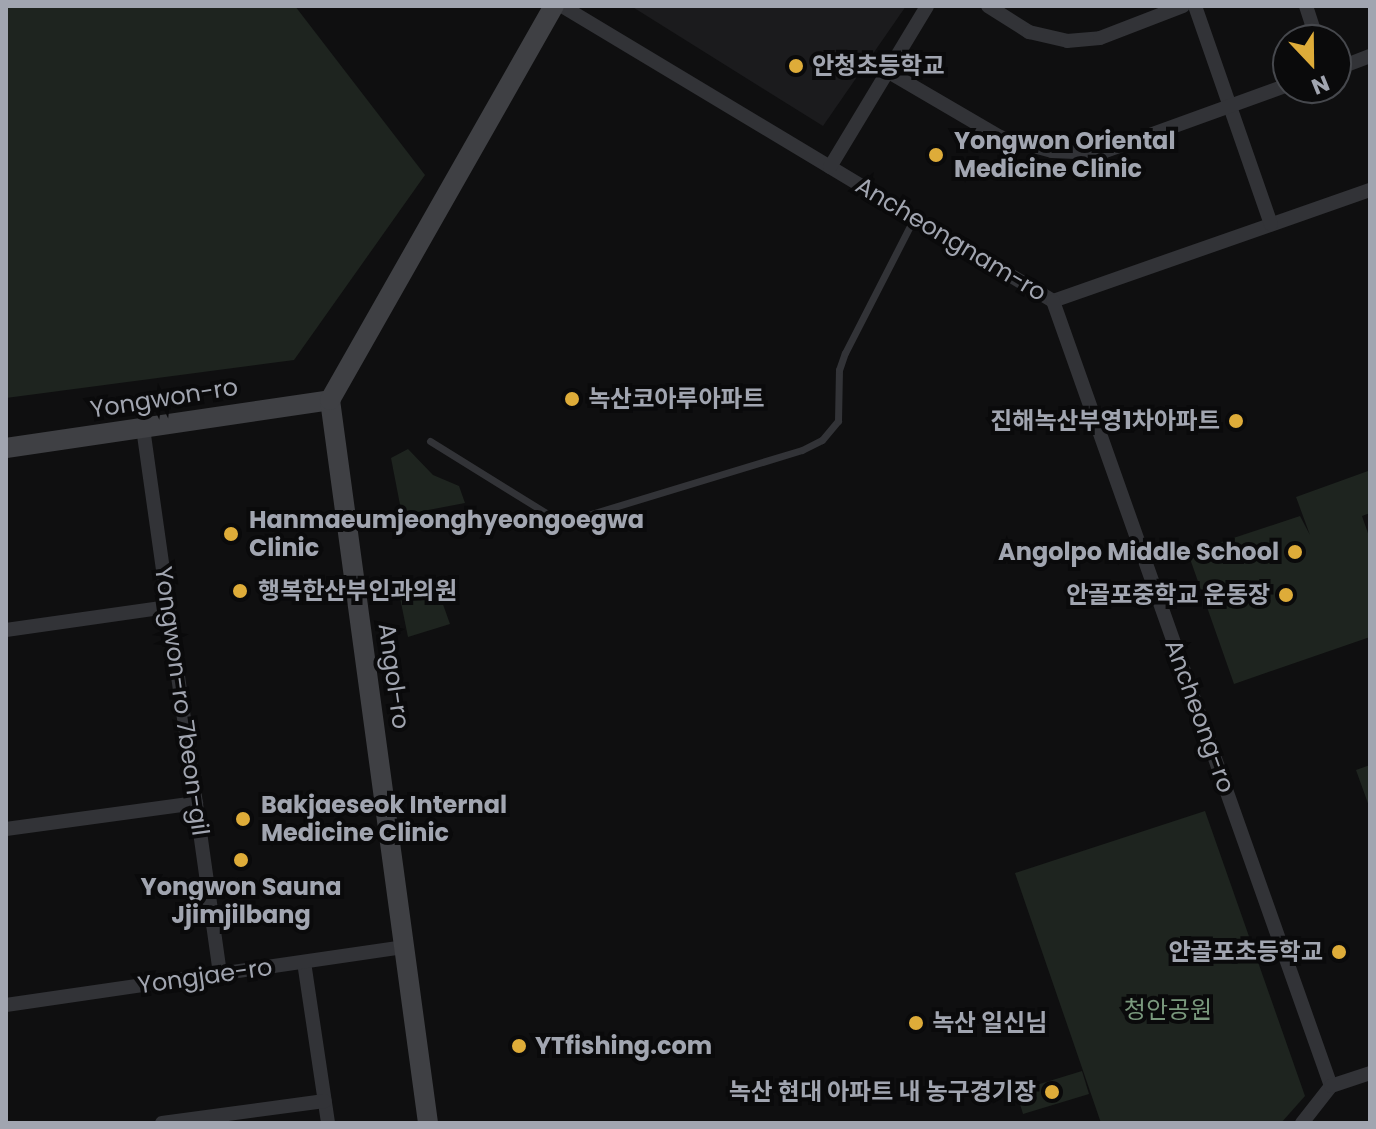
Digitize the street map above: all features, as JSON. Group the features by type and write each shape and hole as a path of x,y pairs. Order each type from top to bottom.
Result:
{"main road":[{"path":"330,400 554,6"},
{"name":"Yongwon-ro","path":"6,448 330,400"},
{"name":"Angol-ro","path":"330,400 428,1123"}],"street":[{"name":"Ancheongnam-ro","path":"562,6 1053,301 1370,190"},
{"path":"830,167 927,6"},
{"path":"988,6 1029,32 1067,41 1100,38 1183,6"},
{"path":"1195,6 1271,224"},
{"path":"887,71 1000,137 1052,151 1100,153 1272,90"},
{"name":"Ancheong-ro","path":"1053,301 1331,1086"},
{"name":"Yongwon-ro 7beon-gil","path":"143,428 220,974"},
{"path":"6,630 168,607"},
{"path":"6,829 196,803"},
{"name":"Yongjae-ro","path":"6,1005 405,947"},
{"path":"304,962 328,1123"},
{"path":"1302,1123 1331,1086 1370,1073"},
{"path":"162,1123 325,1101"}],"lane":[{"path":"430,441 551,516 578,518 802,450 822,440 838,421 839,370 845,353 914,218"}],"shaded area":[{"name":"안청초등학교","path":"631,6 906,6 823,126"}],"green space":[{"path":"6,6 295,6 425,175 294,360 6,398"},
{"path":"408,449 433,475 459,486 465,503 402,515 391,458"},
{"name":"안골포중학교 운동장","path":"1368,471 1370,513 1362,516 1370,539 1370,637 1234,684 1188,553 1300,516 1310,535 1296,497"},
{"path":"435,582 450,624 408,637 399,593"},
{"path":"1370,765 1370,809 1356,770"},
{"name":"청안공원","path":"1205,811 1305,1096 1281,1123 1101,1123 1015,873"},
{"name":"녹산 현대 아파트 내 농구경기장","path":"1082,1071 1089,1094 1023,1114 1016,1091"}],"place":[{"name":"안청초등학교","path":"796,66"},
{"name":"Yongwon Oriental Medicine Clinic","path":"936,155"},
{"name":"녹산코아루아파트","path":"572,399"},
{"name":"진해녹산부영1차아파트","path":"1236,421"},
{"name":"Hanmaeumjeonghyeongoegwa Clinic","path":"231,534"},
{"name":"Angolpo Middle School","path":"1295,552"},
{"name":"행복한산부인과의원","path":"240,591"},
{"name":"안골포중학교 운동장","path":"1286,595"},
{"name":"Bakjaeseok Internal Medicine Clinic","path":"243,819"},
{"name":"Yongwon Sauna Jjimjilbang","path":"241,860"},
{"name":"안골포초등학교","path":"1339,952"},
{"name":"녹산 일신님","path":"916,1023"},
{"name":"YTfishing.com","path":"519,1046"},
{"name":"녹산 현대 아파트 내 농구경기장","path":"1052,1092"}]}
